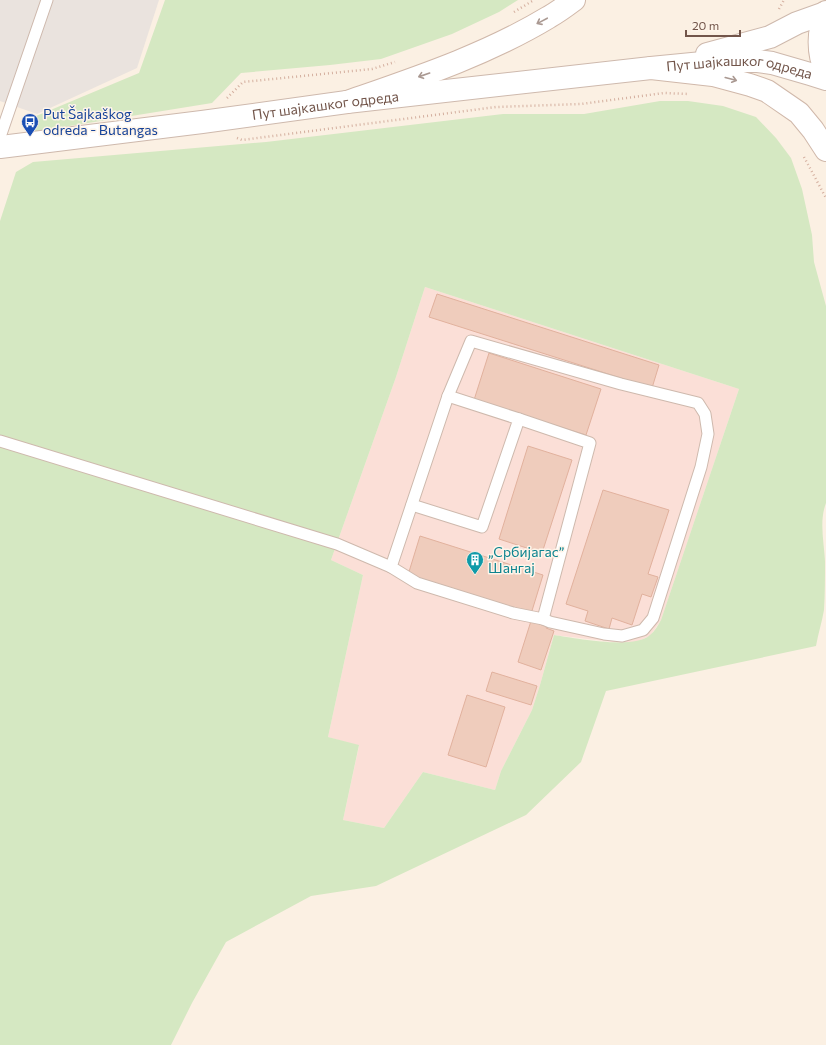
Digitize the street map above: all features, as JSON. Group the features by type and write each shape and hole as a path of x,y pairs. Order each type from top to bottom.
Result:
{"street":[{"path":"347,102 439,70 486,50 550,17 574,0"},
{"path":"826,13 820,31 819,48 823,66 826,71"},
{"name":"Пут шајкашког одреда","path":"651,68 770,37 797,24 826,13"},
{"name":"Пут шајкашког одреда","path":"0,147 347,102 723,61 758,61 772,63 826,79"},
{"path":"651,68 713,75 767,91 799,113 813,130 819,153"}],"lane":[{"path":"0,136 47,0"},
{"path":"0,441 337,544 391,568 417,583 513,613 604,634 622,636 643,630 653,618 701,467 708,434 705,414 698,403 621,384 471,341 448,396 391,568"},
{"path":"448,396 590,443 543,619"},
{"path":"412,504 482,527 519,419"}],"path":[{"path":"508,15 534,0"},
{"path":"202,122 243,82 372,69 399,61"},
{"path":"235,137 242,140 496,107 581,104 664,94 692,94"},
{"path":"801,151 826,198"},
{"path":"804,157 819,153"}],"shaded area":[{"path":"0,0 159,0 137,68 37,114 0,101"},
{"path":"425,287 739,389 661,620 650,636 636,642 622,643 554,635 532,710 501,771 495,790 423,772 384,828 343,820 359,746 328,737 363,575 331,560 396,377"}],"green space":[{"path":"165,0 518,0 499,12 452,34 381,59 241,73 212,103 26,133 29,119 139,73"},
{"path":"660,101 688,101 723,106 756,117 776,138 791,158 802,189 812,235 814,262 826,306 826,503 822,524 825,561 825,598 824,610 816,646 606,691 581,762 526,815 376,886 311,896 226,942 192,1003 171,1045 0,1045 0,221 16,172 33,162 266,142 503,114 584,114","holes":["425,287 739,389 661,620 653,632 642,639 631,642 604,642 554,635 532,710 501,771 495,790 423,772 384,828 343,820 359,745 328,737 363,575 331,560 396,377"]}],"building":[{"path":"437,294 659,365 652,388 429,317"},
{"path":"489,353 601,389 586,435 474,400"},
{"path":"528,446 572,460 542,553 499,539"},
{"path":"603,490 669,510 648,574 658,577 651,597 642,594 632,625 612,618 609,629 585,621 588,611 566,604"},
{"name":"„Србијагас” Шангај","path":"420,536 543,575 531,614 408,575"},
{"path":"531,621 547,626 546,628 554,631 541,670 518,662"},
{"path":"492,672 537,686 531,705 486,691"},
{"path":"467,695 505,707 486,767 448,755"}],"place":[{"name":"Put Šajkaškog odreda - Butangas","path":"30,137"},
{"name":"„Србијагас” Шангај","path":"475,575"}]}
